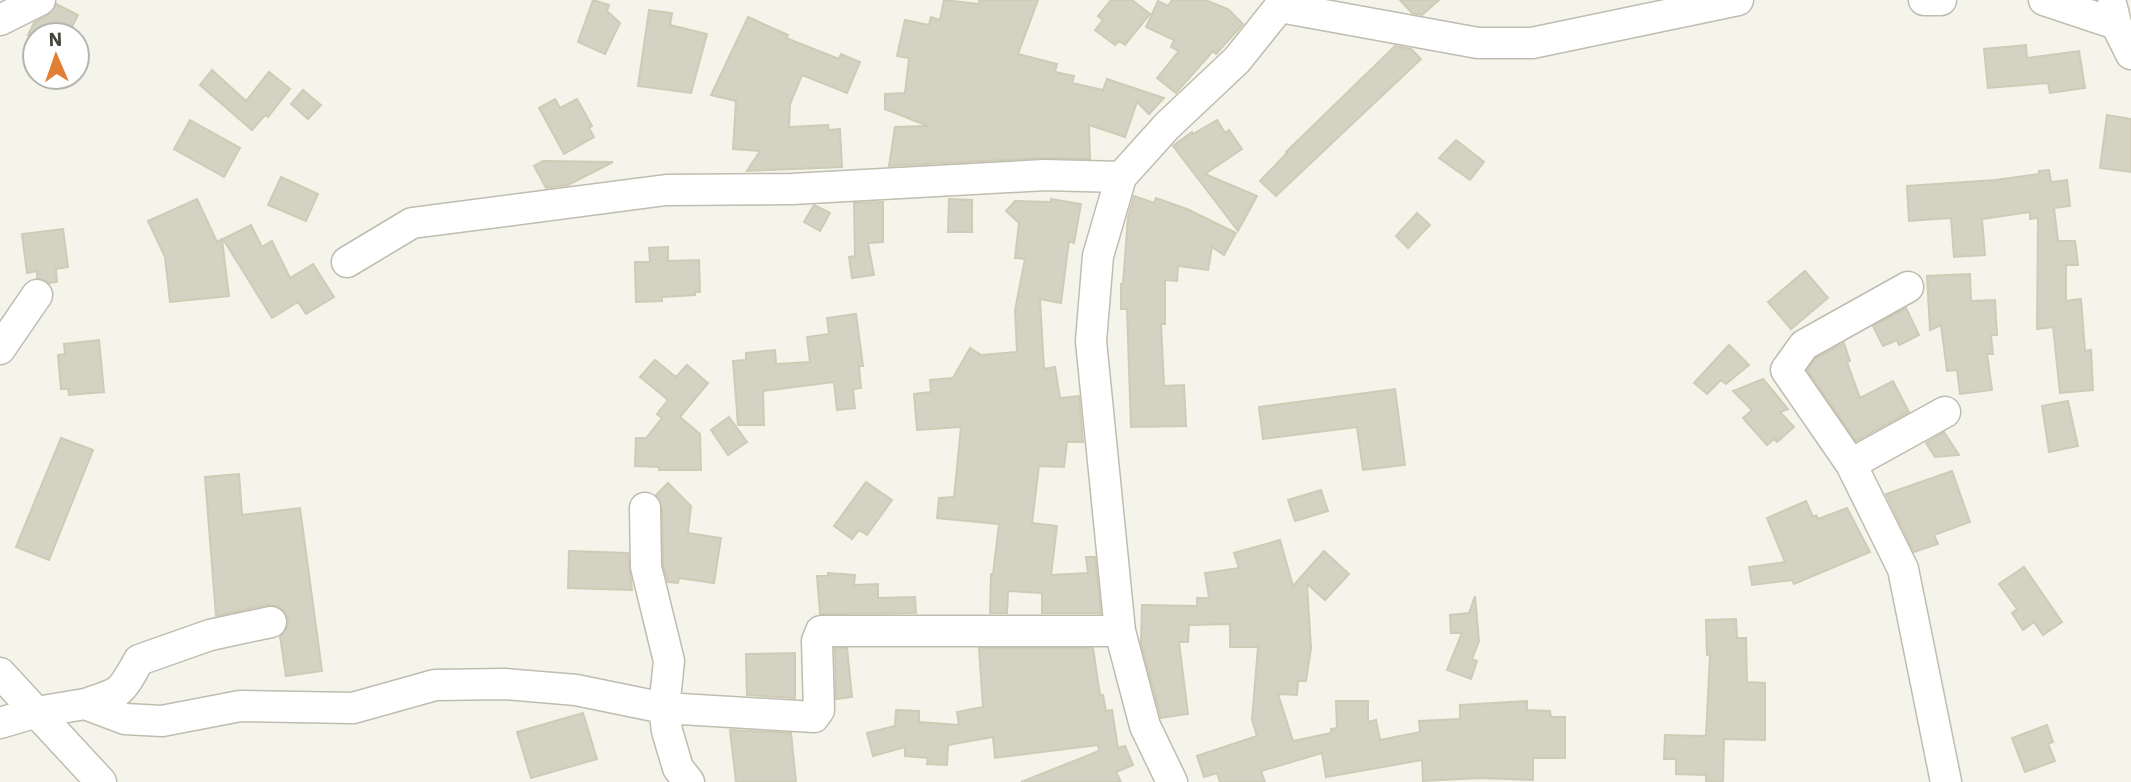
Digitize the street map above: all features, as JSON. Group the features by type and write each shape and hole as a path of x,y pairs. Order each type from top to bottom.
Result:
{"street":[{"path":"0,20 40,0"},
{"path":"1172,782 1145,726 1120,631 1091,341 1097,256 1121,177 1167,126 1237,60 1283,4 1478,43 1532,43 1738,0"},
{"path":"2044,0 2113,12 2131,54"},
{"path":"347,262 412,223 666,190 792,189 1045,175 1121,177"},
{"path":"1908,287 1804,345 1786,370 1851,464 1903,569 1946,782"},
{"path":"0,349 37,295"},
{"path":"1851,464 1945,412"},
{"path":"645,508 646,567 669,662 664,708 667,731 678,768 689,782"},
{"path":"0,723 37,712 85,704 116,694 124,689 139,660 210,635 271,622"},
{"path":"85,704 125,719 162,721 240,706 353,708 435,685 505,684 576,690 664,708 814,716 819,710 817,641 821,631 1120,631"},
{"path":"0,673 101,782"}],"building":[{"path":"593,0 609,5 607,11 620,23 605,54 578,42"},
{"path":"944,0 979,4 979,0 1038,0 1018,54 1057,64 1055,72 1074,76 1072,83 1103,90 1107,79 1164,98 1149,114 1137,102 1125,137 1089,125 1090,159 1044,158 889,166 895,127 928,126 885,109 885,94 905,93 909,58 897,56 905,20 929,25 931,17 940,20"},
{"path":"1111,0 1132,0 1150,14 1125,45 1119,41 1115,45 1095,30 1103,20 1098,16"},
{"path":"1172,0 1205,0 1228,9 1243,24 1216,54 1213,51 1176,93 1157,78 1179,51 1171,47 1174,40 1146,27 1158,1 1168,6"},
{"path":"1400,0 1439,0 1422,15 1412,13"},
{"path":"56,4 78,15 75,21 38,21 48,15"},
{"path":"649,10 672,13 670,25 707,34 691,93 638,86"},
{"path":"748,17 788,35 786,38 839,59 841,54 860,62 847,93 802,75 790,104 789,127 828,125 829,130 840,129 842,167 747,171 760,151 733,149 736,101 711,95"},
{"path":"2026,45 2027,58 2079,51 2085,88 2050,93 2048,83 1988,88 1984,49"},
{"path":"1395,46 1411,49 1421,59 1276,196 1260,181 1286,152"},
{"path":"212,70 246,101 269,72 290,89 268,117 265,115 252,130 200,85"},
{"path":"303,90 321,105 308,119 291,104"},
{"path":"555,99 560,108 577,99 592,126 589,128 594,137 564,154 539,108"},
{"path":"2107,115 2131,119 2131,172 2100,168"},
{"path":"190,120 240,148 224,177 174,149"},
{"path":"1217,120 1225,133 1229,130 1242,149 1205,174 1257,196 1238,231 1173,146 1192,132 1193,134"},
{"path":"1456,140 1484,162 1470,180 1439,158"},
{"path":"543,161 613,162 568,185 546,188 534,166"},
{"path":"2049,170 2051,182 2067,180 2070,206 2054,208 2058,241 2075,241 2078,265 2066,265 2066,301 2081,299 2085,351 2091,350 2093,390 2060,393 2053,327 2037,329 2038,218 2030,219 2030,212 1982,219 1985,255 1954,257 1951,218 1909,221 1907,186 1995,180 2039,174 2039,171"},
{"path":"281,177 318,194 306,221 268,205"},
{"path":"1134,196 1154,203 1156,198 1187,209 1236,233 1224,255 1212,247 1208,270 1178,266 1177,281 1165,280 1165,324 1161,324 1164,386 1184,385 1186,426 1131,427 1127,309 1121,309 1121,284 1128,217"},
{"path":"197,199 217,242 222,239 229,296 170,302 165,257 148,221"},
{"path":"949,199 972,200 972,232 948,232"},
{"path":"1051,199 1081,204 1074,243 1069,241 1061,303 1040,299 1044,369 1055,367 1060,398 1079,396 1083,442 1067,442 1064,467 1039,466 1032,523 1057,526 1051,575 1088,573 1086,557 1095,557 1101,613 1042,613 1042,593 1008,591 1007,613 990,613 991,574 999,524 937,518 939,498 954,497 961,427 917,430 914,394 931,392 930,380 953,378 970,348 981,355 1017,352 1015,310 1025,259 1015,258 1019,223 1006,211 1015,201 1051,202"},
{"path":"883,202 883,242 868,243 874,275 852,278 849,257 855,256 854,203"},
{"path":"814,205 830,213 820,231 804,222"},
{"path":"1417,213 1430,225 1408,248 1396,236"},
{"path":"251,225 262,247 272,241 290,278 313,264 334,297 306,314 298,302 272,318 223,239"},
{"path":"63,229 68,267 56,269 57,282 49,283 37,278 37,271 27,273 22,234"},
{"path":"668,247 668,261 699,260 700,292 695,292 695,295 662,297 662,301 636,302 635,262 650,262 649,248"},
{"path":"1805,271 1828,298 1791,329 1768,302"},
{"path":"1970,274 1971,301 1995,300 1997,335 1991,335 1993,354 1987,354 1992,390 1960,394 1957,370 1947,371 1941,325 1930,330 1927,276"},
{"path":"1906,308 1919,335 1899,345 1897,340 1883,346 1873,326"},
{"path":"856,314 863,366 859,366 861,388 853,389 855,408 837,410 834,382 763,391 764,425 738,425 733,361 746,360 746,353 775,350 776,364 810,362 807,337 829,334 827,318"},
{"path":"99,340 104,392 69,395 68,389 61,389 58,355 65,354 64,344"},
{"path":"1844,343 1850,361 1847,362 1860,398 1893,381 1909,412 1856,441 1807,370 1816,358"},
{"path":"1729,345 1749,365 1726,384 1721,380 1707,394 1694,383"},
{"path":"655,360 676,377 687,365 708,383 680,417 700,434 701,470 659,470 659,467 635,466 636,438 646,438 662,418 657,414 668,400 640,377"},
{"path":"1763,379 1788,409 1780,412 1794,427 1777,442 1774,439 1767,445 1743,418 1752,410 1733,391"},
{"path":"1395,389 1405,465 1363,470 1357,427 1263,439 1259,407"},
{"path":"2068,401 2078,446 2049,452 2042,406"},
{"path":"729,417 747,442 728,455 711,430"},
{"path":"1944,432 1959,455 1935,457 1926,443"},
{"path":"61,438 93,450 49,560 16,547"},
{"path":"1952,471 1970,522 1934,535 1938,544 1914,552 1886,494"},
{"path":"239,474 242,515 300,508 322,671 286,676 280,636 287,628 288,619 284,611 277,606 267,605 216,616 205,477"},
{"path":"866,482 892,500 867,535 859,530 852,539 834,526"},
{"path":"668,483 691,506 688,533 721,538 714,583 679,578 678,583 668,582 663,565 662,508 656,495"},
{"path":"1321,490 1328,511 1295,521 1288,500"},
{"path":"1806,501 1813,517 1816,515 1818,519 1847,508 1870,552 1794,584 1792,580 1752,585 1749,567 1785,562 1767,518"},
{"path":"1280,540 1293,586 1324,551 1349,574 1325,600 1307,584 1311,648 1306,681 1298,681 1297,695 1278,694 1293,741 1331,733 1331,729 1337,728 1336,701 1368,701 1368,722 1376,720 1380,740 1420,732 1419,721 1460,719 1460,705 1527,701 1527,710 1550,711 1551,717 1565,717 1565,758 1533,758 1533,780 1479,778 1423,781 1422,760 1326,777 1322,753 1261,771 1265,782 1220,782 1217,773 1204,777 1197,756 1257,736 1252,720 1258,647 1230,647 1230,624 1189,625 1188,642 1179,642 1188,714 1161,718 1141,643 1142,605 1197,606 1197,598 1209,598 1205,573 1239,568 1234,553"},
{"path":"569,551 628,553 632,590 568,588"},
{"path":"2024,567 2062,622 2043,635 2034,622 2023,630 2012,613 2017,609 1999,584"},
{"path":"828,573 855,575 854,585 878,584 878,598 915,597 916,613 820,614 817,576 828,576"},
{"path":"1475,596 1479,641 1472,659 1477,661 1471,679 1447,670 1462,633 1451,633 1450,615 1469,613"},
{"path":"1736,619 1737,638 1746,638 1747,682 1765,683 1765,740 1724,739 1723,782 1706,782 1706,775 1676,774 1676,759 1664,759 1665,735 1706,736 1710,655 1707,655 1706,620"},
{"path":"835,648 847,648 852,697 836,699"},
{"path":"979,648 1093,648 1100,695 1103,695 1106,711 1112,710 1118,748 1125,746 1133,765 1116,772 1121,782 1021,782 1099,751 1098,745 995,758 993,737 948,745 947,765 927,764 928,758 905,756 905,747 873,756 867,733 895,726 896,710 919,711 919,722 959,725 957,712 983,707"},
{"path":"795,653 795,698 747,695 746,654"},
{"path":"583,713 597,759 531,778 517,732"},
{"path":"2047,725 2053,742 2048,744 2055,761 2025,772 2012,738"},
{"path":"730,730 791,733 796,782 736,782"}]}
